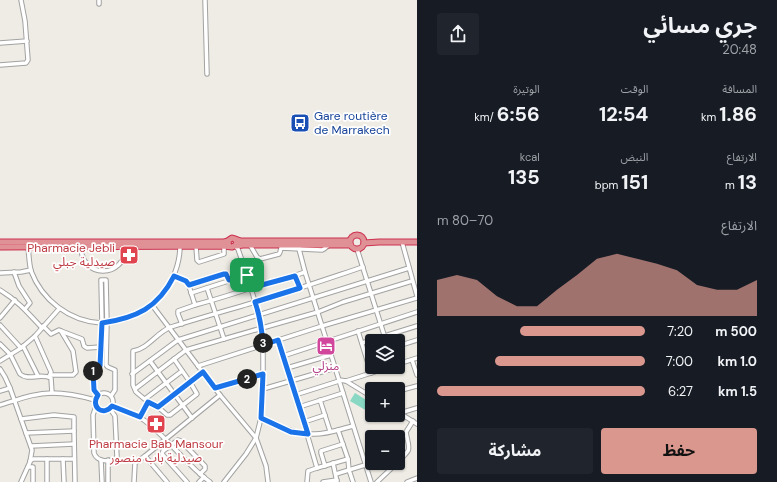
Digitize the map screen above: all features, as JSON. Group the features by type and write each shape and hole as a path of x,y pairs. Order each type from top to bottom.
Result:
{"highway":[{"path":"356,234 361,235 364,241 362,247 357,249 353,248 350,243 351,238 356,234"},
{"path":"231,245 231,238 246,242 350,243"},
{"path":"364,241 417,242"},
{"path":"0,242 224,242 231,245"},
{"path":"0,247 250,245 299,247 350,243"}],"street":[{"path":"0,65 28,62 25,21 21,0"},
{"path":"205,0 207,74"},
{"path":"0,43 27,41"},
{"path":"198,366 417,297 402,242"},
{"path":"196,246 197,260 199,262 224,254 231,245 238,249 262,328 263,389 261,418 256,438 246,454 224,482"},
{"path":"250,245 259,259 279,254 281,248 299,247 326,342 365,465 336,474"},
{"path":"81,247 82,255 88,264 93,268 104,271 114,269 119,264 125,256 126,246"},
{"path":"28,247 31,270 36,280 45,295 59,309 77,318 107,323 122,320 138,314 152,305 163,294 174,276 180,246"},
{"path":"357,249 383,334"},
{"path":"174,359 197,394 172,414 168,415 146,400 134,389 132,374 133,352 141,349 169,328 363,267"},
{"path":"132,374 178,340 409,268"},
{"path":"0,273 31,270"},
{"path":"14,272 19,286 30,303 25,309"},
{"path":"182,324 178,311 305,272"},
{"path":"189,285 224,274 226,274 229,280"},
{"path":"191,293 247,275"},
{"path":"174,276 186,281 189,285 195,305"},
{"path":"295,276 300,288"},
{"path":"98,395 94,390 93,370 100,366 102,323 101,280 106,280 106,366 115,370 115,390 111,396"},
{"path":"134,389 186,350 318,312 343,302 412,281"},
{"path":"207,288 224,339"},
{"path":"0,290 15,300 51,334 59,330 82,339 84,346 87,348 101,347"},
{"path":"0,318 15,300"},
{"path":"152,305 220,395 256,438 266,466 268,482"},
{"path":"0,361 22,347 35,336 59,309"},
{"path":"283,356 417,312"},
{"path":"0,325 22,347 38,376"},
{"path":"391,334 417,326"},
{"path":"0,344 10,354 20,374 23,376 73,375 76,372 73,351 61,331"},
{"path":"358,331 365,353"},
{"path":"35,336 51,372 52,393"},
{"path":"278,340 308,434 317,468"},
{"path":"405,344 417,340"},
{"path":"287,368 331,355"},
{"path":"405,362 417,358"},
{"path":"412,360 417,376"},
{"path":"150,361 192,418"},
{"path":"263,389 335,368"},
{"path":"0,369 10,388 31,446 31,460 21,482"},
{"path":"140,417 146,400 182,371"},
{"path":"158,407 203,372"},
{"path":"215,388 263,374"},
{"path":"295,395 339,381 346,381 368,374"},
{"path":"346,381 365,393"},
{"path":"405,390 417,386"},
{"path":"0,391 10,388"},
{"path":"0,405 37,395 52,393 95,400"},
{"path":"96,406 103,411 108,410 113,401 111,396 106,393 100,394 95,400 96,406 93,416 94,453 96,457 101,460 113,460 117,457 115,416 111,407"},
{"path":"299,407 343,393"},
{"path":"134,482 135,463 220,395"},
{"path":"320,400 330,431"},
{"path":"111,407 140,417 166,439 200,474 210,482"},
{"path":"405,411 417,408"},
{"path":"21,419 54,415 74,417 75,482"},
{"path":"304,422 325,415"},
{"path":"405,417 417,424"},
{"path":"261,418 291,432 308,434 338,430 353,426"},
{"path":"405,455 409,450 406,432 412,421"},
{"path":"338,430 348,459 352,482"},
{"path":"26,433 74,431"},
{"path":"187,482 162,455 163,451 178,440 182,440 205,466 205,469 200,474"},
{"path":"31,446 74,444"},
{"path":"313,455 321,453 320,451 322,450 343,444"},
{"path":"321,453 325,466"},
{"path":"145,456 167,482"},
{"path":"47,459 47,482"},
{"path":"63,459 64,482"},
{"path":"31,460 74,459"},
{"path":"307,482 308,471 348,459"},
{"path":"31,460 33,467 33,482"},
{"path":"101,460 102,482"},
{"path":"108,460 108,482"},
{"path":"324,482 337,481 333,463"},
{"path":"28,467 33,467"},
{"path":"366,470 370,482"},
{"path":"377,482 389,470"},
{"path":"199,482 204,477"},
{"path":"408,482 417,478"}],"green space":[{"path":"355,393 365,399 365,410 350,401"}],"place":[{"name":"Gare routière de Marrakech","path":"300,123"},
{"name":"Pharmacie Jebli صيدلية جبلي","path":"129,255"},
{"name":"منزلي","path":"326,346"},
{"name":"Pharmacie Bab Mansour صيدلية باب منصور","path":"156,424"}],"route":[{"path":"224,274 226,274 229,280 247,275 251,288 295,276 300,288 255,302 262,328 263,345 278,340 308,434 291,432 261,418 263,374 215,388 203,372 158,407 148,402 140,417 112,406 105,411 98,409 95,404 95,400 98,395 93,387 93,370 100,366 102,323 122,320 138,314 152,305 163,294 174,276 186,281 189,285 224,274"}]}
